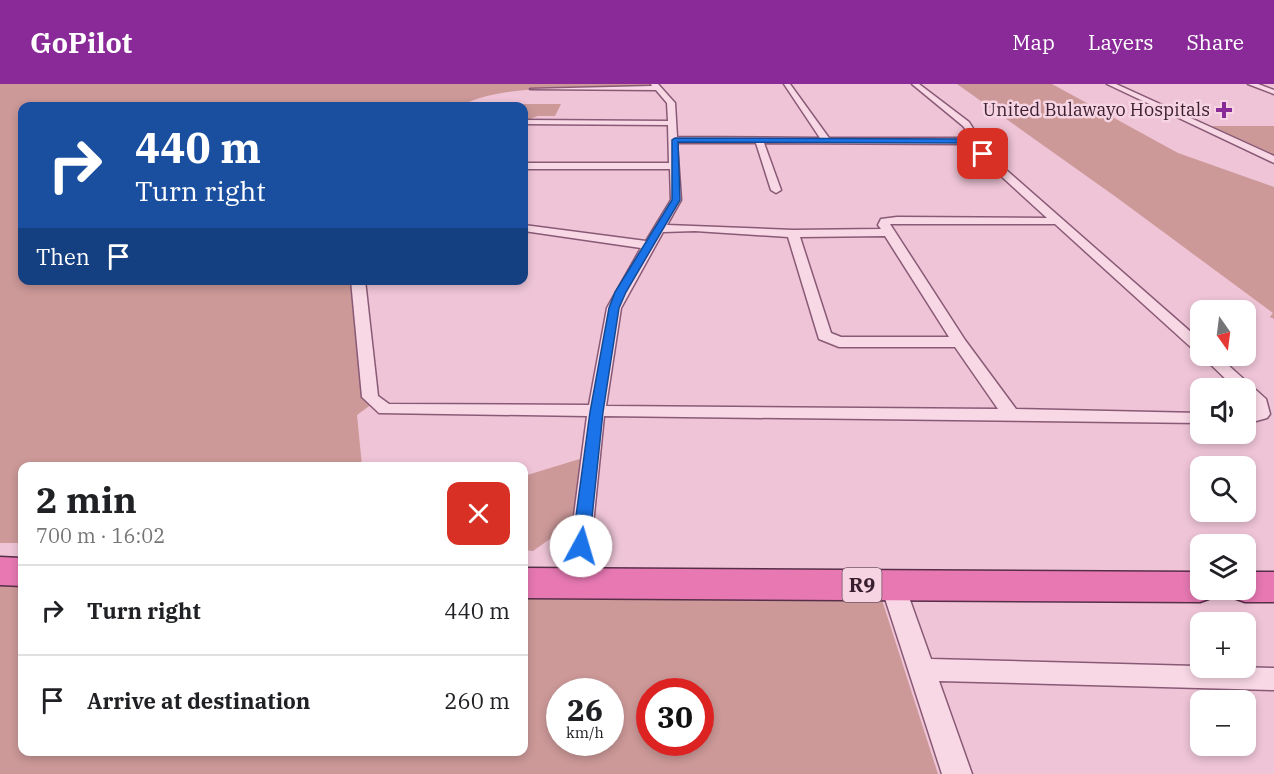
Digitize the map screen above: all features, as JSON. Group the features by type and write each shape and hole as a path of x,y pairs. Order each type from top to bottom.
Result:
{"highway":[{"path":"0,571 18,572"},
{"name":"R9","path":"528,583 1190,587"},
{"path":"1256,587 1274,587"}],"street":[{"path":"787,84 826,141"},
{"path":"915,84 966,124 970,130 968,141"},
{"path":"1110,84 1274,160"},
{"path":"1251,84 1274,92"},
{"path":"534,89 656,86 671,101 674,123 676,200 614,308 596,412 576,584"},
{"path":"528,122 674,123"},
{"path":"675,140 968,141 1190,339"},
{"path":"759,140 776,190"},
{"path":"528,166 676,166"},
{"path":"1011,414 959,342 887,232 885,221 1060,221"},
{"path":"660,225 793,234 887,232"},
{"path":"528,229 649,245"},
{"path":"793,234 821,331 828,339 839,342 959,342"},
{"path":"359,285 370,397 386,409 1011,414 1190,418"},
{"path":"1220,366 1233,378"},
{"path":"1256,399 1260,403 1261,414 1256,416"},
{"path":"893,586 957,774"},
{"path":"923,670 1274,678"}],"shaded area":[{"path":"0,84 651,84 654,87 528,90 503,93 471,102 18,102 18,285 357,285 372,404 357,415 362,462 18,462 18,543 0,543"},
{"path":"957,84 1052,84 1178,153 1274,187 1274,319 1270,317 1273,313 1116,197"},
{"path":"528,104 561,104 555,116 538,116 528,120"},
{"path":"1210,126 1274,126 1274,155"},
{"path":"583,458 571,524 533,551 528,550 528,475"},
{"path":"0,582 18,582 18,756 528,756 528,591 881,597 938,774 0,774"}],"place":[{"name":"United Bulawayo Hospitals","path":"1224,110"}],"route":[{"path":"581,546 596,412 614,308 621,292 676,200 675,140 968,141 983,154"}]}
